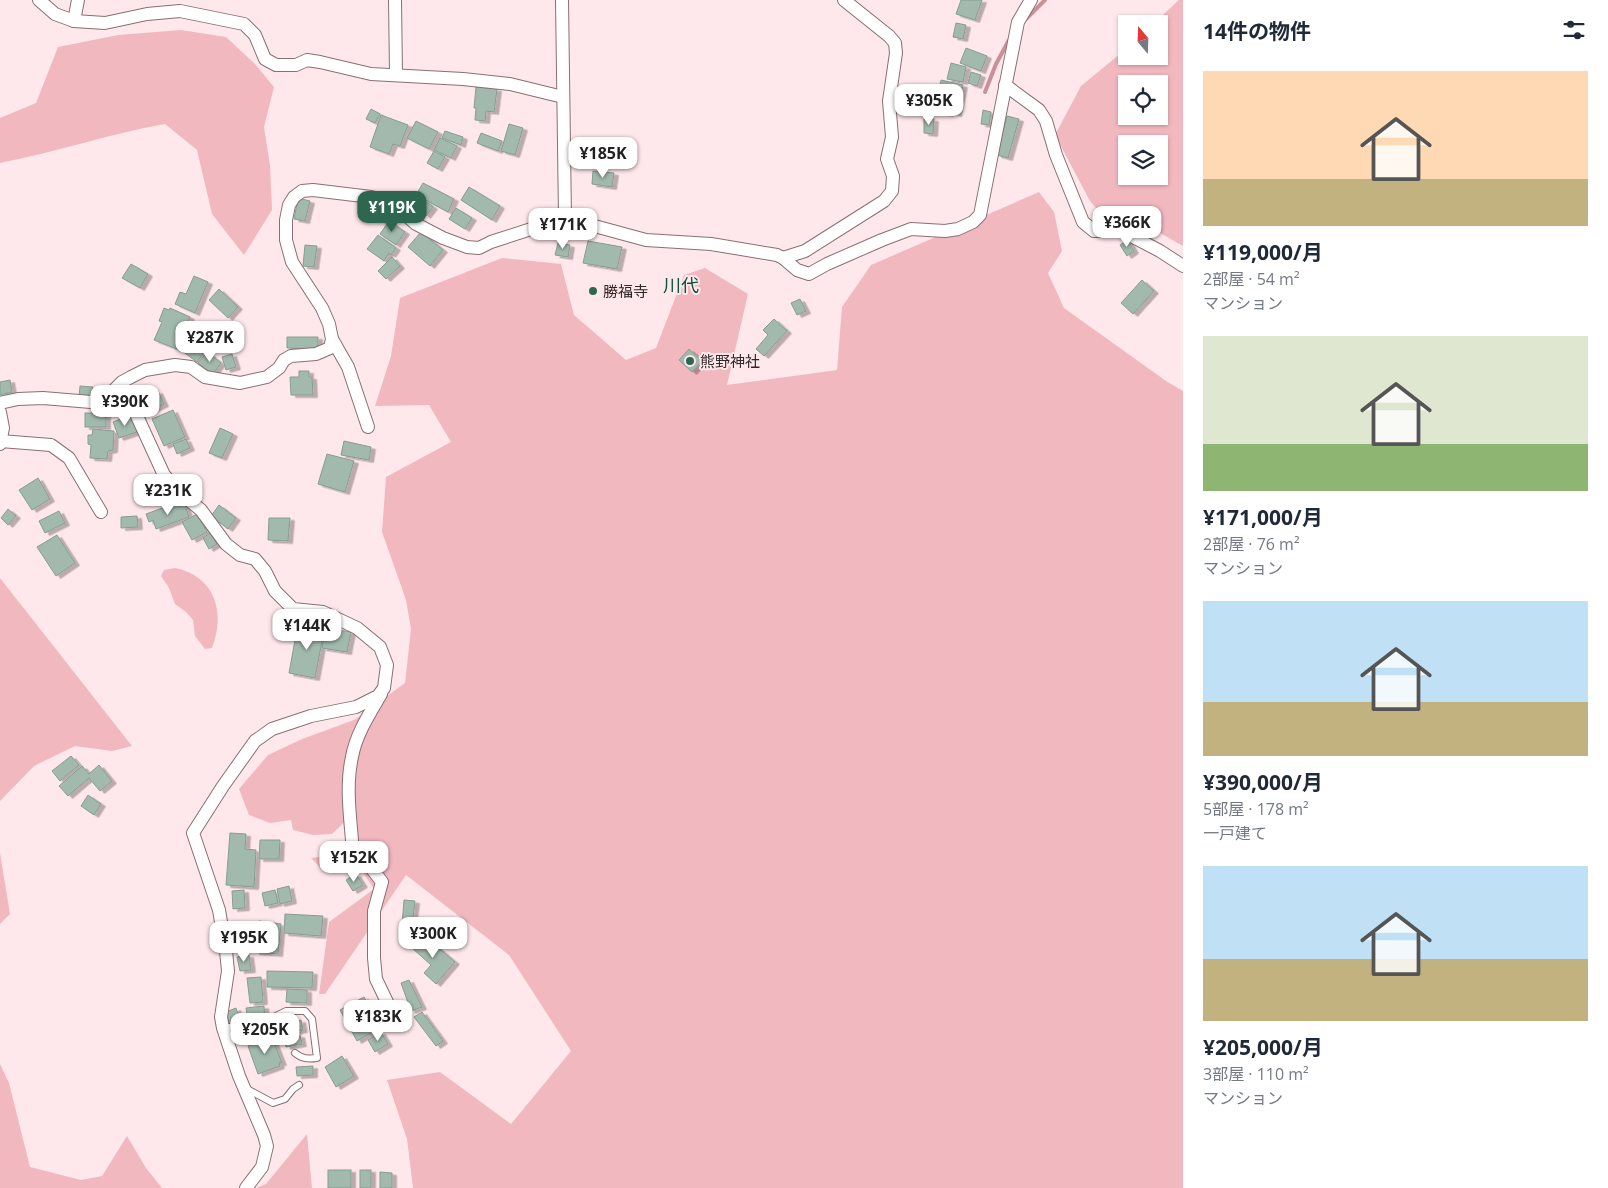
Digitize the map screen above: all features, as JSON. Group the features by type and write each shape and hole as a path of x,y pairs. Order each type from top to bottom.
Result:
{"street":[{"path":"39,0 54,14 74,21 105,23 147,14 180,11 244,24 255,35 265,59 276,65 296,65 307,60 371,74 396,74 510,84 563,97"},
{"path":"74,21 78,0"},
{"path":"395,0 396,74"},
{"path":"562,0 565,218"},
{"path":"783,258 805,251 884,201 892,191 893,176 887,159 892,137 889,101 896,54 895,43 844,0"},
{"path":"0,403 18,399 43,398 91,402 103,401 122,382 145,370 175,365 191,367 206,378 240,383 267,377 279,368 284,360 291,356 316,354 330,348 332,339 330,324 322,308 292,262 286,240 286,220 289,205 294,197 302,191 314,190 371,197 392,203 416,224 467,248 479,248 491,242 565,218 646,240 711,244 777,255 797,270 809,274 911,229 945,231 958,229 974,222 980,215 1018,22 1031,0"},
{"path":"1005,85 1039,110 1046,121 1056,155 1083,222 1094,230 1120,230 1160,251 1183,266"},
{"path":"332,339 348,367 368,427"},
{"path":"110,394 131,403 164,475 179,492 200,510 226,544 240,554 255,559 265,571 275,591 293,609 323,612 357,628 380,647 387,665 384,688 360,734 352,756 349,785 353,853 369,865 382,882 374,911 374,958 376,979 388,1004"},
{"path":"0,412 3,428 0,442 51,446 69,458 101,512"},
{"path":"246,1188 262,1167 267,1146 244,1087 221,1017 228,971 226,951 219,910 193,833 255,741 272,729 311,716 356,706 378,696 382,691"}],"lane":[{"path":"224,1028 252,1024 272,1018 286,1011 305,1010 312,1019 317,1058 300,1057 295,1053"},
{"path":"244,1087 273,1103 285,1099 299,1085"}],"shaded area":[{"path":"1179,0 1183,0 1183,246 1139,221 1110,224 1090,201 1055,135 1081,86 1118,56 1118,65 1168,65 1168,15 1163,15"},
{"path":"181,30 226,37 255,64 274,87 264,127 270,165 272,210 244,255 212,214 197,150 165,124 0,163 0,118 36,103 58,47 118,35"},
{"path":"1039,192 1054,212 1062,251 1048,273 1064,308 1166,381 1183,391 1183,1188 413,1188 407,1139 387,1080 440,1072 511,1124 571,1051 509,955 406,875 325,994 319,994 329,922 374,889 360,868 321,868 311,858 336,855 353,835 353,814 332,834 313,835 293,830 291,820 270,823 249,815 239,789 268,755 302,739 354,720 405,683 411,629 406,600 382,532 386,477 451,442 429,405 375,406 391,356 400,298 502,258 561,264 574,315 626,360 656,348 684,275 705,268 748,294 727,385 837,370 842,307 871,265"},
{"path":"175,568 189,572 200,579 214,598 218,622 212,648 205,649 195,636 193,620 175,604 169,588 161,576 164,570"},
{"path":"0,578 132,746 112,751 75,746 34,766 0,801"},
{"path":"0,853 10,914 0,924"},
{"path":"0,1064 9,1083 30,1167 81,1180 102,1176 127,1136 146,1168 162,1188 0,1188"},
{"path":"307,1134 312,1188 256,1188 266,1184"}],"building":[{"path":"961,0 982,0 975,20 956,14"},
{"path":"956,23 966,25 963,39 953,37"},
{"path":"966,48 987,56 981,71 960,63"},
{"path":"951,63 966,67 963,82 947,79"},
{"path":"971,72 981,75 977,86 968,83"},
{"path":"941,80 963,85 957,114 935,111 944,102 937,100"},
{"path":"476,87 497,89 494,112 486,111 485,121 475,120"},
{"path":"371,109 380,114 375,123 366,119"},
{"path":"983,110 991,112 989,125 981,124"},
{"path":"381,115 408,125 400,146 393,144 389,154 370,147"},
{"path":"1007,116 1019,119 1008,158 997,155"},
{"path":"924,119 934,119 933,134 924,133"},
{"path":"416,121 438,132 429,149 407,138"},
{"path":"509,124 523,128 515,155 501,151"},
{"path":"445,131 463,137 461,145 442,138"},
{"path":"481,133 502,141 498,151 477,143"},
{"path":"440,138 457,146 451,158 434,150"},
{"path":"434,151 445,157 438,169 427,163"},
{"path":"593,171 614,173 612,187 592,184"},
{"path":"423,183 454,199 448,212 416,195"},
{"path":"469,187 500,206 492,220 461,200"},
{"path":"302,199 310,201 305,221 294,219 297,204"},
{"path":"424,200 433,207 426,216 423,213 425,211 419,207"},
{"path":"456,208 472,218 465,229 449,219"},
{"path":"389,221 405,232 396,245 380,234"},
{"path":"421,232 443,250 430,266 408,247"},
{"path":"378,235 396,248 391,255 389,253 384,261 367,249"},
{"path":"1128,240 1134,251 1127,256 1120,245"},
{"path":"588,241 622,247 617,269 583,263"},
{"path":"558,243 570,245 568,257 555,255"},
{"path":"305,245 317,246 314,267 303,266"},
{"path":"392,257 400,266 386,279 378,271"},
{"path":"131,264 148,274 140,288 122,278"},
{"path":"194,276 208,282 195,313 175,304 180,292 186,294"},
{"path":"1142,280 1154,291 1133,314 1121,303"},
{"path":"219,289 238,307 228,318 209,300"},
{"path":"800,299 806,311 797,315 791,303"},
{"path":"164,308 169,310 170,308 190,317 177,349 154,340 162,322 159,321"},
{"path":"774,319 787,331 764,356 756,349 768,335 763,330"},
{"path":"187,336 206,350 197,362 178,348"},
{"path":"287,337 318,337 318,349 287,348"},
{"name":"熊野神社","path":"689,349 702,361 692,372 679,360"},
{"path":"207,352 221,363 213,374 198,363"},
{"path":"232,354 236,367 226,370 222,357"},
{"path":"299,371 309,371 309,377 312,377 313,395 291,395 290,377 299,377"},
{"path":"10,380 12,392 0,395 0,382"},
{"path":"80,386 93,387 92,398 79,397"},
{"path":"158,391 164,404 146,413 140,399"},
{"path":"173,410 185,437 164,446 152,419"},
{"path":"85,413 106,413 106,427 85,427"},
{"path":"131,415 137,432 119,438 113,422"},
{"path":"220,428 233,434 222,458 209,453"},
{"path":"93,429 114,431 113,450 108,451 107,459 90,458 91,445 88,444 88,435 92,435"},
{"path":"186,439 190,448 177,454 173,444"},
{"path":"344,441 371,447 369,460 341,455"},
{"path":"327,454 354,461 345,492 318,484"},
{"path":"38,478 50,499 32,510 19,490"},
{"path":"177,505 178,507 185,505 189,517 156,529 153,520 149,522 146,514 168,506 169,508"},
{"path":"219,505 236,518 228,529 211,516"},
{"path":"8,509 16,516 8,525 1,518"},
{"path":"59,511 65,523 45,533 39,521"},
{"path":"197,514 207,532 192,540 182,522"},
{"path":"137,516 138,527 121,528 121,517"},
{"path":"269,518 290,518 288,541 268,540"},
{"path":"210,533 217,544 209,549 203,538"},
{"path":"57,535 75,563 56,576 37,547"},
{"path":"318,624 325,625 315,678 289,673 297,629 303,630 304,625 318,627"},
{"path":"326,628 351,632 347,652 322,648"},
{"path":"71,756 79,765 60,781 52,771"},
{"path":"99,765 112,781 100,791 89,778 68,796 59,786 82,766 89,774"},
{"path":"88,795 101,804 94,815 81,806"},
{"path":"230,833 246,834 245,849 256,850 254,887 226,885"},
{"path":"260,840 280,840 279,859 259,859"},
{"path":"356,874 363,885 353,891 346,880"},
{"path":"289,886 292,901 280,904 277,889"},
{"path":"244,890 245,908 233,909 232,891"},
{"path":"275,890 278,903 265,906 262,893"},
{"path":"404,900 415,901 412,926 402,925"},
{"path":"285,914 323,916 321,936 284,933"},
{"path":"259,921 281,924 278,954 255,952"},
{"path":"423,935 455,962 436,984 424,973 431,965 412,948"},
{"path":"249,955 251,970 240,971 237,957"},
{"path":"267,971 313,972 312,988 267,987"},
{"path":"261,977 263,1002 250,1003 247,978"},
{"path":"409,980 422,1007 411,1011 401,983"},
{"path":"287,989 307,990 307,1003 286,1002"},
{"path":"364,997 381,1027 357,1041 340,1010"},
{"path":"264,1006 265,1018 248,1020 246,1008"},
{"path":"236,1008 240,1020 229,1024 226,1012"},
{"path":"422,1012 443,1041 436,1046 414,1017"},
{"path":"301,1020 303,1030 279,1035 277,1025"},
{"path":"268,1022 272,1035 246,1044 244,1039 255,1035 252,1027"},
{"path":"381,1032 388,1044 375,1052 368,1040"},
{"path":"300,1035 302,1044 286,1047 284,1038"},
{"path":"272,1037 282,1063 279,1063 280,1066 258,1074 248,1046"},
{"path":"342,1056 354,1076 336,1087 325,1067"},
{"path":"313,1066 313,1075 297,1076 296,1067"},
{"path":"328,1170 351,1170 351,1188 328,1188"},
{"path":"360,1170 371,1170 371,1188 360,1188"},
{"path":"380,1172 392,1173 392,1188 380,1188"}],"waterway":[{"path":"1026,19 1045,0"},
{"path":"985,92 996,64 1009,40"}],"place":[{"name":"勝福寺","path":"593,291"},
{"name":"熊野神社","path":"690,361"}],"district":[{"name":"川代","path":"681,285"}]}
